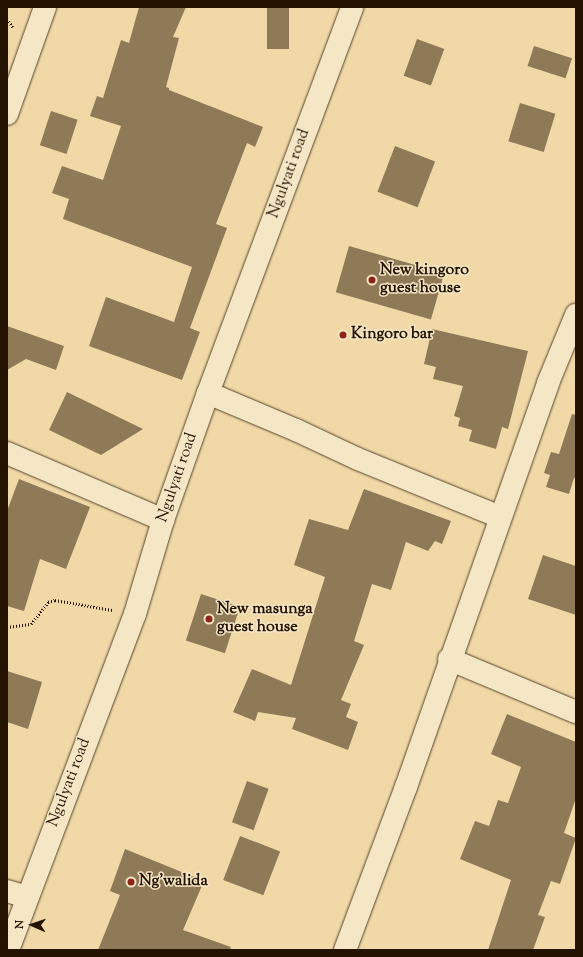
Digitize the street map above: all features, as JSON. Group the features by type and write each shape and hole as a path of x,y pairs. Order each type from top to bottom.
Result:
{"street":[{"path":"7,114 45,7"},
{"name":"Ngulyati road","path":"8,950 17,894 135,614 163,520 208,393 352,7"},
{"path":"346,950 406,787 449,659 548,383 576,315"},
{"path":"208,393 296,430 358,460 500,517"},
{"path":"7,453 163,520"},
{"path":"449,659 576,712"}],"path":[{"path":"7,627 31,624 48,602 55,600 135,614"}],"building":[{"path":"139,7 186,7 173,37 179,38 166,87 169,88 169,90 263,127 255,147 247,143 216,224 227,228 190,328 200,332 182,380 89,346 106,297 174,322 192,267 63,219 69,199 52,193 62,166 103,180 121,126 90,116 97,96 103,98 121,40 129,43"},
{"path":"267,7 289,7 289,49 267,49"},
{"path":"417,39 444,49 431,86 404,76"},
{"path":"534,46 572,58 566,78 528,66"},
{"path":"520,103 555,114 544,152 508,141"},
{"path":"51,111 78,120 67,154 40,145"},
{"path":"395,146 435,161 418,207 377,192"},
{"path":"349,246 444,273 431,319 336,292"},
{"path":"7,326 64,346 56,370 26,359 7,370"},
{"path":"432,329 528,351 508,429 502,427 496,449 469,441 472,430 458,426 460,418 454,416 463,386 433,379 436,367 424,364"},
{"path":"67,392 143,429 101,455 49,430"},
{"path":"572,414 576,415 576,478 574,478 569,494 546,487 550,475 544,473 551,452 559,454"},
{"path":"19,479 90,507 66,569 40,559 24,611 7,606 7,511"},
{"path":"364,489 451,521 442,544 435,541 428,551 406,542 391,590 372,584 354,641 364,645 341,700 351,704 346,717 358,722 348,750 292,729 296,718 258,712 255,721 233,712 252,669 291,685 325,577 294,565 309,519 348,530"},
{"path":"543,555 576,566 576,615 528,599"},
{"path":"201,594 240,607 225,653 186,641"},
{"path":"7,671 42,682 28,729 7,722"},
{"path":"507,714 576,742 576,798 564,833 576,838 560,884 551,881 538,915 545,917 533,950 488,950 511,880 460,859 475,821 489,826 498,800 508,803 521,767 491,754"},
{"path":"247,781 269,789 254,830 232,822"},
{"path":"240,836 280,851 263,895 223,880"},
{"path":"125,849 204,881 183,930 231,947 230,950 98,950 120,895 110,891"}],"place":[{"name":"New kingoro guest house","path":"372,280"},
{"name":"Kingoro bar","path":"343,335"},
{"name":"New masunga guest house","path":"209,619"},
{"name":"Ng'walida","path":"131,882"}]}
